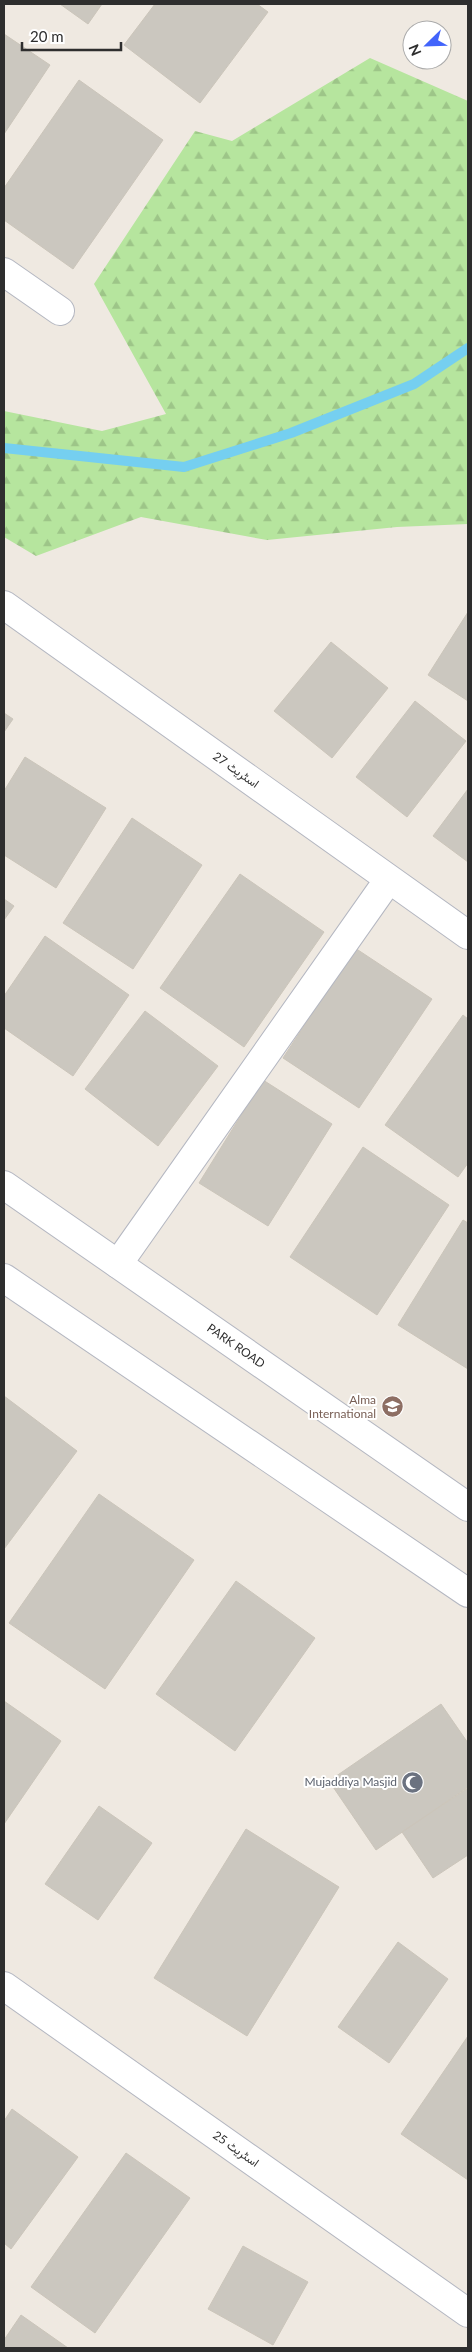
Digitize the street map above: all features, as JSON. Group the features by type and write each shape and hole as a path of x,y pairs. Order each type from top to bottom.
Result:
{"street":[{"path":"4,272 60,312"},
{"name":"اسٹریٹ 27","path":"4,605 468,935"},
{"path":"118,1264 389,879"},
{"name":"PARK ROAD","path":"4,1185 468,1507"},
{"path":"4,1278 468,1593"},
{"name":"اسٹریٹ 25","path":"4,1986 467,2310"}],"green space":[{"path":"370,58 468,101 468,524 397,527 267,540 141,517 36,556 4,537 4,411 102,431 166,414 94,284 195,131 232,141"}],"building":[{"path":"60,4 102,4 88,24"},
{"path":"155,4 257,4 268,12 200,103 124,45"},
{"path":"4,34 50,65 4,134"},
{"path":"79,80 163,140 73,269 4,220 4,188"},
{"path":"468,612 468,701 428,675"},
{"path":"331,642 388,688 332,758 274,711"},
{"path":"415,701 466,741 407,817 356,777"},
{"path":"4,713 13,719 4,732"},
{"path":"25,757 106,808 56,888 4,855 4,791"},
{"path":"468,789 468,862 433,836"},
{"path":"132,818 202,865 133,969 63,923"},
{"path":"240,874 324,932 244,1047 160,988"},
{"path":"4,899 14,906 4,920"},
{"path":"45,936 129,995 73,1076 4,1028 4,996"},
{"path":"355,948 432,999 359,1108 283,1058"},
{"path":"145,1011 218,1066 158,1146 85,1089"},
{"path":"463,1015 468,1019 468,1163 458,1177 385,1125"},
{"path":"263,1080 332,1124 268,1226 199,1183"},
{"path":"363,1147 449,1205 377,1315 290,1257"},
{"path":"463,1220 468,1223 468,1369 398,1325"},
{"path":"4,1396 77,1451 4,1549"},
{"path":"99,1494 194,1560 105,1689 9,1623"},
{"path":"236,1581 315,1638 235,1751 156,1694"},
{"path":"4,1701 61,1741 4,1824"},
{"path":"441,1704 468,1743 468,1787 376,1850 329,1781"},
{"path":"468,1788 468,1855 433,1878 402,1832"},
{"path":"99,1806 152,1843 98,1920 45,1884"},
{"path":"246,1829 339,1887 247,2036 154,1978"},
{"path":"398,1942 448,1979 389,2063 338,2027"},
{"path":"468,2036 468,2180 401,2134"},
{"path":"12,2109 78,2157 11,2249 4,2243 4,2121"},
{"path":"126,2153 190,2198 95,2333 31,2287"},
{"path":"243,2246 308,2282 273,2345 208,2309"},
{"path":"21,2315 68,2348 4,2348 4,2340"}],"waterway":[{"path":"4,448 184,467 291,433 414,384 468,348"}],"place":[{"name":"Alma International","path":"392,1407"},
{"name":"Mujaddiya Masjid","path":"413,1782"}]}
